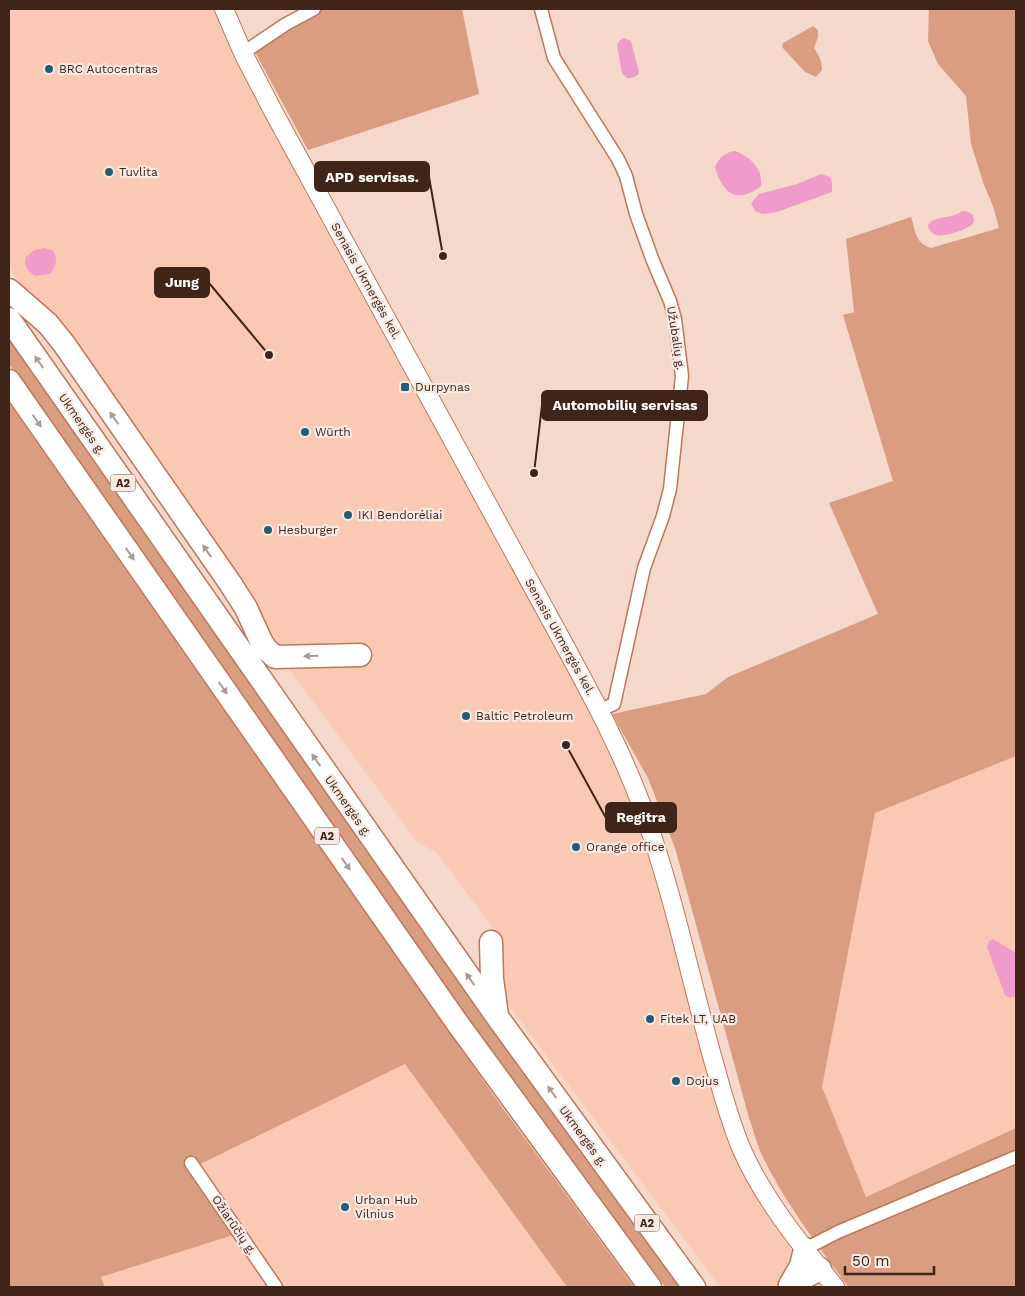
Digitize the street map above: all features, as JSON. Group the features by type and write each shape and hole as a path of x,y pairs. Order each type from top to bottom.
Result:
{"highway":[{"path":"9,290 48,324 64,344 230,583 246,608 266,649 275,657 360,654"},
{"name":"Ukmergės g.","path":"9,320 498,1018 694,1287"},
{"name":"A2","path":"9,381 453,1016 650,1287"},
{"path":"491,942 492,979 498,1018"},
{"path":"792,1286 801,1266 805,1249"},
{"path":"672,1258 707,1287"},
{"path":"792,1286 820,1269"}],"main road":[{"name":"Senasis Ukmergės kel.","path":"224,9 243,53 273,111 600,710 646,816 726,1106 742,1150 765,1193 835,1287"}],"street":[{"path":"243,53 286,24 314,9"},
{"name":"Užubalių g.","path":"541,9 554,58 618,159 626,176 639,222 670,302 682,376 670,489 663,516 644,568 614,704 600,710"},
{"path":"805,1249 838,1232 1016,1157"},
{"name":"Ožiarūčių g.","path":"191,1163 276,1287"}],"shaded area":[{"path":"20,9 215,9 230,47 310,201 586,700 633,802 719,1105 791,1250 792,1259 785,1281 778,1287 723,1287 717,1283 506,1002 501,988 499,936 437,853 417,842 285,664 9,267 9,13"},
{"path":"303,9 462,9 479,94 308,150 249,41"},
{"path":"929,9 1016,9 1016,756 875,813 822,1087 866,1197 1016,1128 1016,1287 848,1287 812,1238 789,1204 760,1151 749,1118 675,848 648,778 612,714 706,694 728,677 878,614 829,503 893,481 843,315 854,312 846,239 911,217 919,240 931,248 999,228 971,144 966,96 938,64 928,41"},
{"path":"813,26 818,30 818,37 814,48 820,58 822,67 822,70 816,77 805,72 782,47 783,43"},
{"path":"624,38 631,41 639,73 627,78 622,73 617,45"},
{"path":"735,151 751,160 760,174 761,186 745,195 738,195 726,189 715,167 723,156"},
{"path":"821,174 830,177 832,192 777,212 762,214 755,211 751,203 759,194 797,184"},
{"path":"962,211 973,215 974,221 972,225 947,235 935,234 930,231 928,225 935,219 958,214"},
{"path":"45,248 53,251 56,257 55,266 50,274 35,276 27,268 25,263 26,257 34,250"},
{"path":"9,335 684,1287 665,1287 376,893 9,364"},
{"path":"9,403 499,1103 634,1287 567,1287 405,1064 188,1170 233,1235 101,1277 105,1287 9,1287"},
{"path":"1016,756 1016,1128 866,1197 822,1088 875,813"},
{"path":"993,939 1016,953 1016,996 1010,998 1005,995 987,947 989,941"},
{"path":"405,1064 567,1287 105,1287 101,1277 232,1235 187,1170"}],"place":[{"name":"BRC Autocentras","path":"49,69"},
{"name":"Tuvlita","path":"109,172"},
{"name":"APD servisas.","path":"443,256"},
{"name":"Jung","path":"269,355"},
{"name":"Durpynas","path":"405,387"},
{"name":"Würth","path":"305,432"},
{"name":"Automobilių servisas","path":"534,473"},
{"name":"IKI Bendorėliai","path":"348,515"},
{"name":"Hesburger","path":"268,530"},
{"name":"Baltic Petroleum","path":"466,716"},
{"name":"Regitra","path":"566,745"},
{"name":"Orange office","path":"576,847"},
{"name":"Fitek LT, UAB","path":"650,1019"},
{"name":"Dojus","path":"676,1081"},
{"name":"Urban Hub Vilnius","path":"345,1207"}]}
